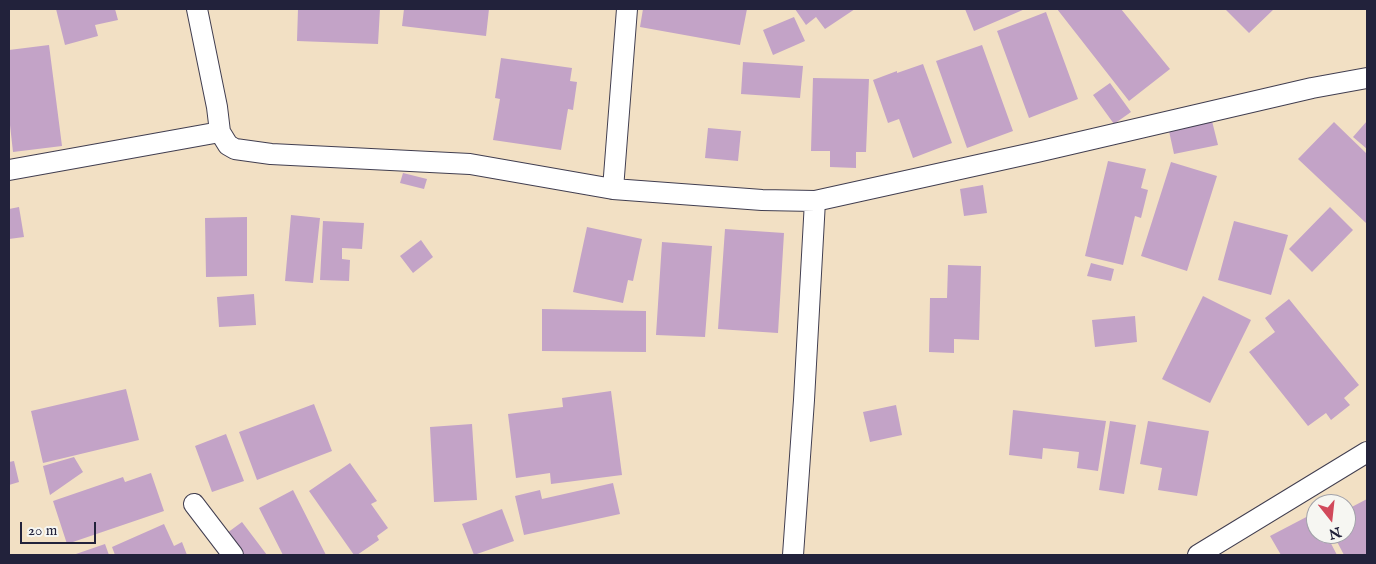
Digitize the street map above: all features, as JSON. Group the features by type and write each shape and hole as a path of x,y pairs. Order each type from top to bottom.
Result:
{"street":[{"path":"197,9 217,107 220,132 228,145 235,149 271,154 470,164 613,189 762,200 815,201 1028,154 1293,92 1367,78"},
{"path":"613,189 627,9"},
{"path":"9,170 220,132"},
{"path":"793,555 815,201"},
{"path":"1198,555 1367,452"},
{"path":"194,504 232,555"}],"building":[{"path":"56,9 115,9 118,20 95,25 98,36 65,45"},
{"path":"298,9 380,9 378,44 297,41"},
{"path":"404,9 489,9 486,36 402,26"},
{"path":"643,9 747,9 740,45 640,27"},
{"path":"795,9 855,9 825,29 816,17 806,25"},
{"path":"965,9 1025,9 974,31"},
{"path":"1057,9 1121,9 1170,69 1129,101"},
{"path":"1225,9 1274,9 1249,33"},
{"path":"1046,12 1078,99 1029,118 997,31"},
{"path":"794,17 805,41 773,55 763,30"},
{"path":"49,45 62,146 13,152 9,116 9,50"},
{"path":"982,45 1013,131 967,148 936,61"},
{"path":"501,58 572,68 570,81 577,82 573,110 568,109 561,150 493,140 500,99 495,98"},
{"path":"743,62 803,66 800,98 741,94"},
{"path":"923,64 952,143 913,158 899,119 888,123 873,80"},
{"path":"813,78 869,79 866,152 856,152 856,168 830,167 830,151 811,151"},
{"path":"1110,83 1131,112 1114,124 1093,95"},
{"path":"1212,121 1218,145 1174,154 1169,131"},
{"path":"1367,121 1367,149 1353,137"},
{"path":"1334,122 1367,154 1366,223 1298,159"},
{"path":"708,128 741,131 738,161 705,158"},
{"path":"1108,161 1146,169 1141,188 1148,190 1141,218 1135,216 1123,265 1085,256"},
{"path":"1171,162 1217,176 1187,271 1141,256"},
{"path":"403,173 427,179 424,189 400,183"},
{"path":"983,185 987,213 964,216 960,189"},
{"path":"19,207 24,237 9,239 9,209"},
{"path":"1330,207 1353,230 1312,272 1289,249"},
{"path":"291,215 320,218 313,283 285,281"},
{"path":"247,217 247,276 206,277 205,218"},
{"path":"323,221 364,223 362,249 342,248 342,259 350,260 349,281 320,280"},
{"path":"1234,221 1288,235 1271,295 1218,280"},
{"path":"587,227 642,239 633,281 628,280 623,303 573,292"},
{"path":"725,229 784,233 778,333 718,329"},
{"path":"421,240 433,257 413,273 400,256"},
{"path":"662,242 712,246 705,337 656,335"},
{"path":"1091,263 1114,269 1111,281 1087,276"},
{"path":"948,265 981,266 979,340 954,339 954,353 929,352 930,298 947,298"},
{"path":"254,294 256,325 219,327 217,297"},
{"path":"1203,296 1251,320 1210,403 1162,379"},
{"path":"1289,299 1359,385 1344,398 1350,405 1331,420 1326,413 1308,426 1249,352 1275,332 1265,318"},
{"path":"542,309 646,311 646,352 542,351"},
{"path":"1135,316 1137,342 1095,347 1092,320"},
{"path":"126,389 139,440 43,463 31,411"},
{"path":"611,391 622,475 551,484 550,473 516,478 508,414 563,407 562,398"},
{"path":"314,404 332,451 257,480 239,432"},
{"path":"896,405 902,435 870,442 863,412"},
{"path":"1013,410 1106,421 1098,471 1077,468 1079,452 1043,448 1042,459 1009,455"},
{"path":"1110,421 1136,425 1124,494 1099,490"},
{"path":"1148,421 1209,431 1197,496 1158,490 1162,468 1140,464"},
{"path":"472,424 477,500 434,502 430,427"},
{"path":"226,434 244,481 212,492 195,446"},
{"path":"74,457 83,472 50,495 43,466"},
{"path":"14,461 19,482 9,485 9,462"},
{"path":"350,463 377,501 371,504 388,528 377,536 379,540 357,555 354,555 309,491"},
{"path":"151,473 164,511 67,544 53,501 123,477 125,482"},
{"path":"613,483 620,514 524,535 515,496 540,490 542,499"},
{"path":"293,490 326,555 283,555 259,508"},
{"path":"1367,499 1367,555 1344,555 1338,544 1356,544 1356,505"},
{"path":"502,509 514,541 474,555 462,524"},
{"path":"1306,517 1306,544 1331,544 1337,555 1281,555 1270,536"},
{"path":"242,522 267,555 243,555 227,533"},
{"path":"164,524 174,546 182,542 187,555 115,555 112,547"},
{"path":"105,544 109,555 73,555"}]}
